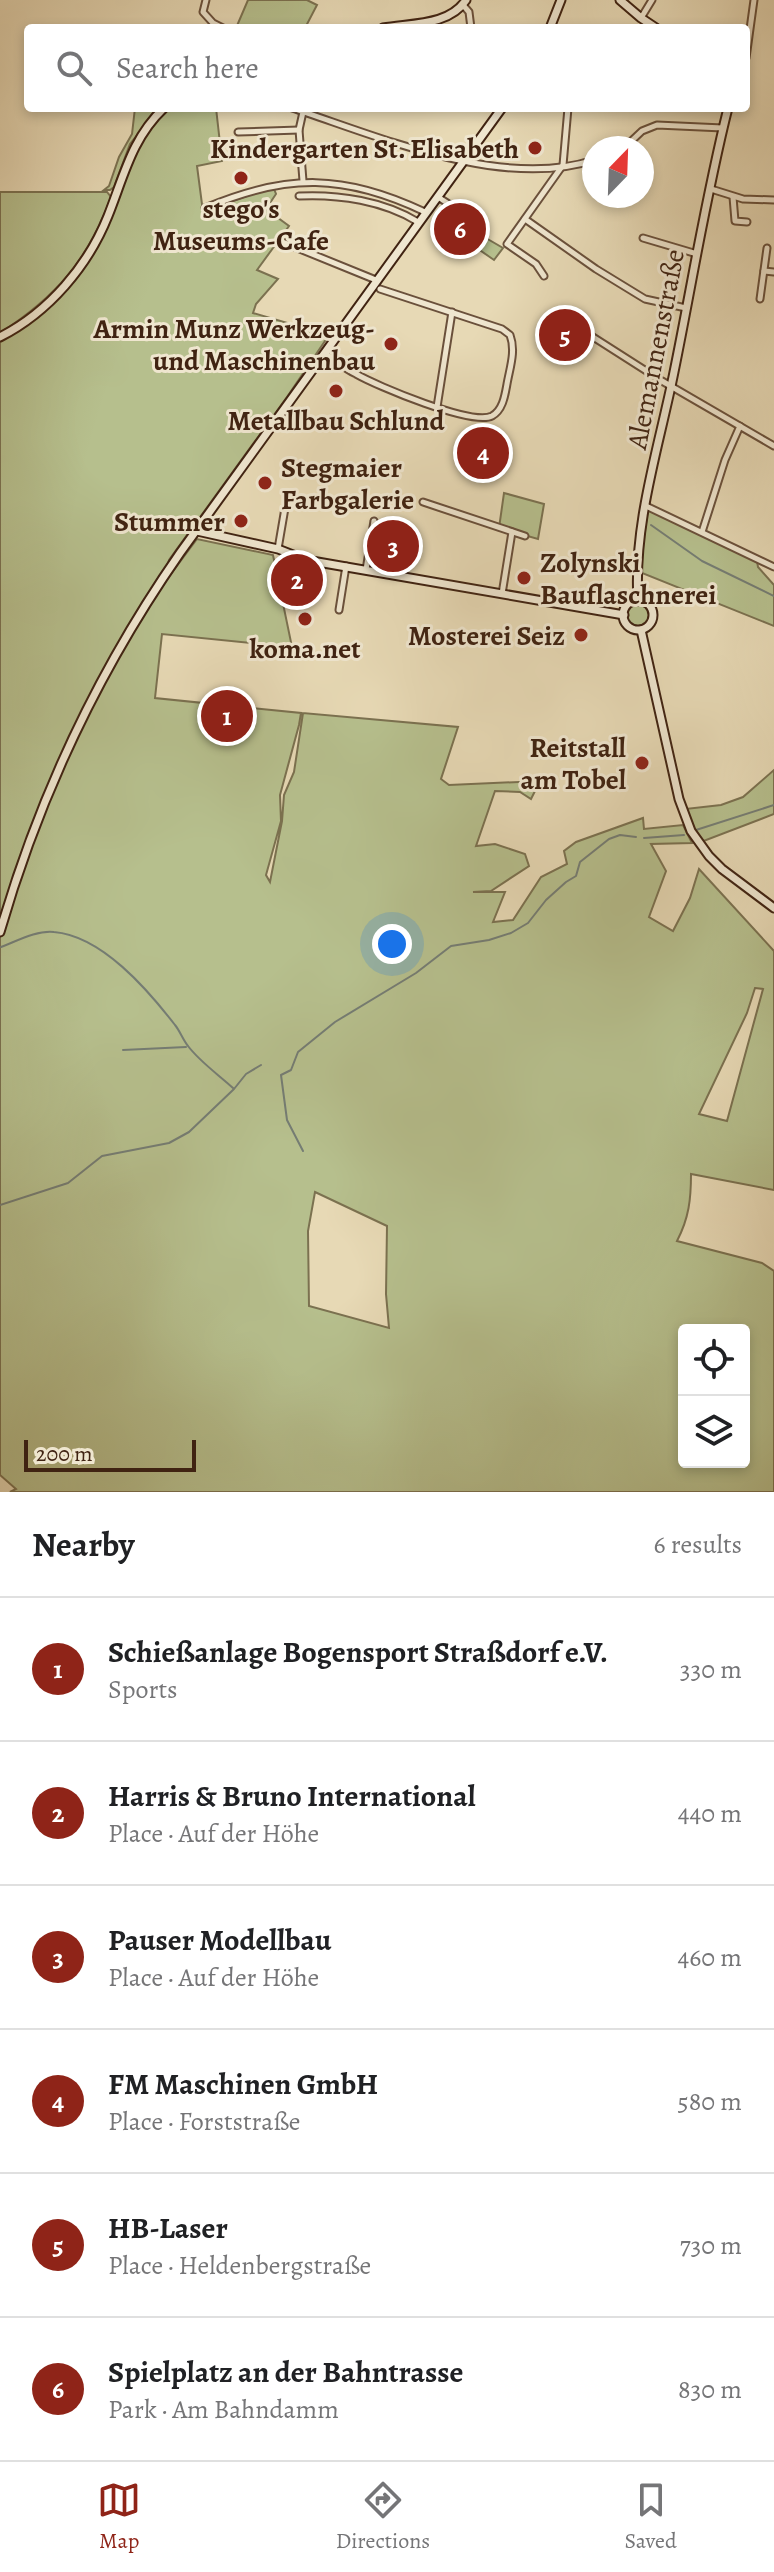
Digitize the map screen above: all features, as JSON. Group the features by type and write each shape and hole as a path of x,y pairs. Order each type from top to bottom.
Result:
{"street":[{"path":"206,0 203,12 217,24"},
{"path":"552,24 561,0"},
{"path":"620,0 650,24"},
{"path":"641,18 652,0"},
{"path":"750,29 754,0"},
{"path":"408,24 445,18 453,15 464,3 470,24"},
{"path":"0,337 42,309 83,263 106,220 136,142 160,112"},
{"path":"303,181 299,130 303,112 463,163 560,169 582,163"},
{"path":"0,932 37,825 88,705 133,624 180,553 499,112"},
{"path":"544,276 536,264 507,244 560,169 565,157 568,112"},
{"name":"Alemannenstraße","path":"727,112 646,506 638,553 638,601 647,603 653,614 649,625 641,630 679,799 691,831 709,856 774,908"},
{"path":"637,136 657,125 723,128"},
{"path":"238,132 299,130"},
{"path":"205,208 263,187 303,181 362,188 425,212"},
{"path":"711,189 733,197 774,200"},
{"path":"299,196 356,200 390,209 418,222"},
{"path":"437,196 475,221"},
{"path":"733,197 735,221 747,222"},
{"path":"525,219 645,299 686,308"},
{"path":"643,238 697,254"},
{"path":"280,241 376,280"},
{"path":"760,299 767,248"},
{"path":"764,271 774,272"},
{"path":"324,353 355,374 437,407 483,419 494,415 503,402 513,354 510,335 502,329 380,289"},
{"path":"437,407 452,312"},
{"path":"568,321 662,381 774,446"},
{"path":"702,532 725,460 740,426"},
{"path":"423,502 525,536"},
{"path":"646,506 774,567"},
{"path":"278,549 285,508"},
{"path":"366,570 374,521"},
{"path":"197,531 278,549 306,560 624,615"},
{"path":"502,594 512,532"},
{"path":"339,610 346,566"},
{"path":"638,601 627,606 624,615 629,627 641,630"}],"green space":[{"path":"248,0 307,0 317,5 307,24 238,24"},
{"path":"135,112 156,112 130,144 114,187 104,190 109,186 119,157 132,134"},
{"path":"165,112 216,112 222,161 197,166 203,212 274,189 276,194 266,209 289,226 257,270 278,279 256,304 253,313 329,335 169,560 165,575 167,579 197,539 273,555 292,647 162,634 155,698 301,713 280,795 281,821 266,875 270,882 282,821 284,795 294,772 303,713 458,727 441,779 449,785 540,781 531,799 520,792 495,791 476,846 495,844 525,854 529,866 491,891 473,892 505,892 493,922 513,920 541,877 567,864 564,851 576,842 643,818 644,829 683,825 692,843 651,844 666,871 649,917 673,931 690,898 699,869 774,951 774,1190 691,1174 688,1208 677,1241 762,1263 774,1271 774,1492 10,1492 16,1489 0,1475 0,340 43,309 80,273 98,242 134,153","holes":["755,988 763,989 727,1121 699,1114 747,1013","315,1192 387,1226 389,1328 309,1306 308,1231"]},
{"path":"0,192 107,192 111,197 92,240 68,275 38,305 0,333"},
{"path":"467,227 503,248 494,260 461,237"},
{"path":"504,493 544,504 538,539 499,528"},
{"path":"648,510 757,561 758,567 774,585 774,626 642,573 639,569"},
{"path":"638,603 649,610 650,615 643,626 638,627 627,620 626,615 633,604"},
{"path":"774,770 774,814 701,842 685,809 721,805 743,797"}],"waterway":[{"path":"651,525 702,561 774,596"},
{"path":"696,830 774,805"},
{"path":"303,1151 287,1120 281,1075 291,1070 298,1052 335,1022 416,973 451,946 489,940 528,923 546,900 576,876 580,862 609,839 620,835 636,837"},
{"path":"644,838 684,835"},
{"path":"1,947 47,932 72,936 89,943 138,981 193,1052 233,1088"},
{"path":"123,1050 186,1047"},
{"path":"0,1205 68,1183 102,1156 169,1143 189,1132 246,1074 261,1065"}],"place":[{"name":"Kindergarten St. Elisabeth","path":"535,148"},
{"name":"stego's Museums-Cafe","path":"241,178"},
{"name":"Spielplatz an der Bahntrasse","path":"460,229"},
{"name":"HB-Laser","path":"565,335"},
{"name":"Armin Munz Werkzeug- und Maschinenbau","path":"391,344"},
{"name":"Metallbau Schlund","path":"336,391"},
{"name":"FM Maschinen GmbH","path":"483,453"},
{"name":"Stegmaier Farbgalerie","path":"265,483"},
{"name":"Stummer","path":"241,521"},
{"name":"Pauser Modellbau","path":"393,546"},
{"name":"Zolynski Bauflaschnerei","path":"524,578"},
{"name":"Harris & Bruno International","path":"297,580"},
{"name":"koma.net","path":"305,619"},
{"name":"Mosterei Seiz","path":"581,635"},
{"name":"Schießanlage Bogensport Straßdorf e.V.","path":"227,716"},
{"name":"Reitstall am Tobel","path":"642,763"}]}
